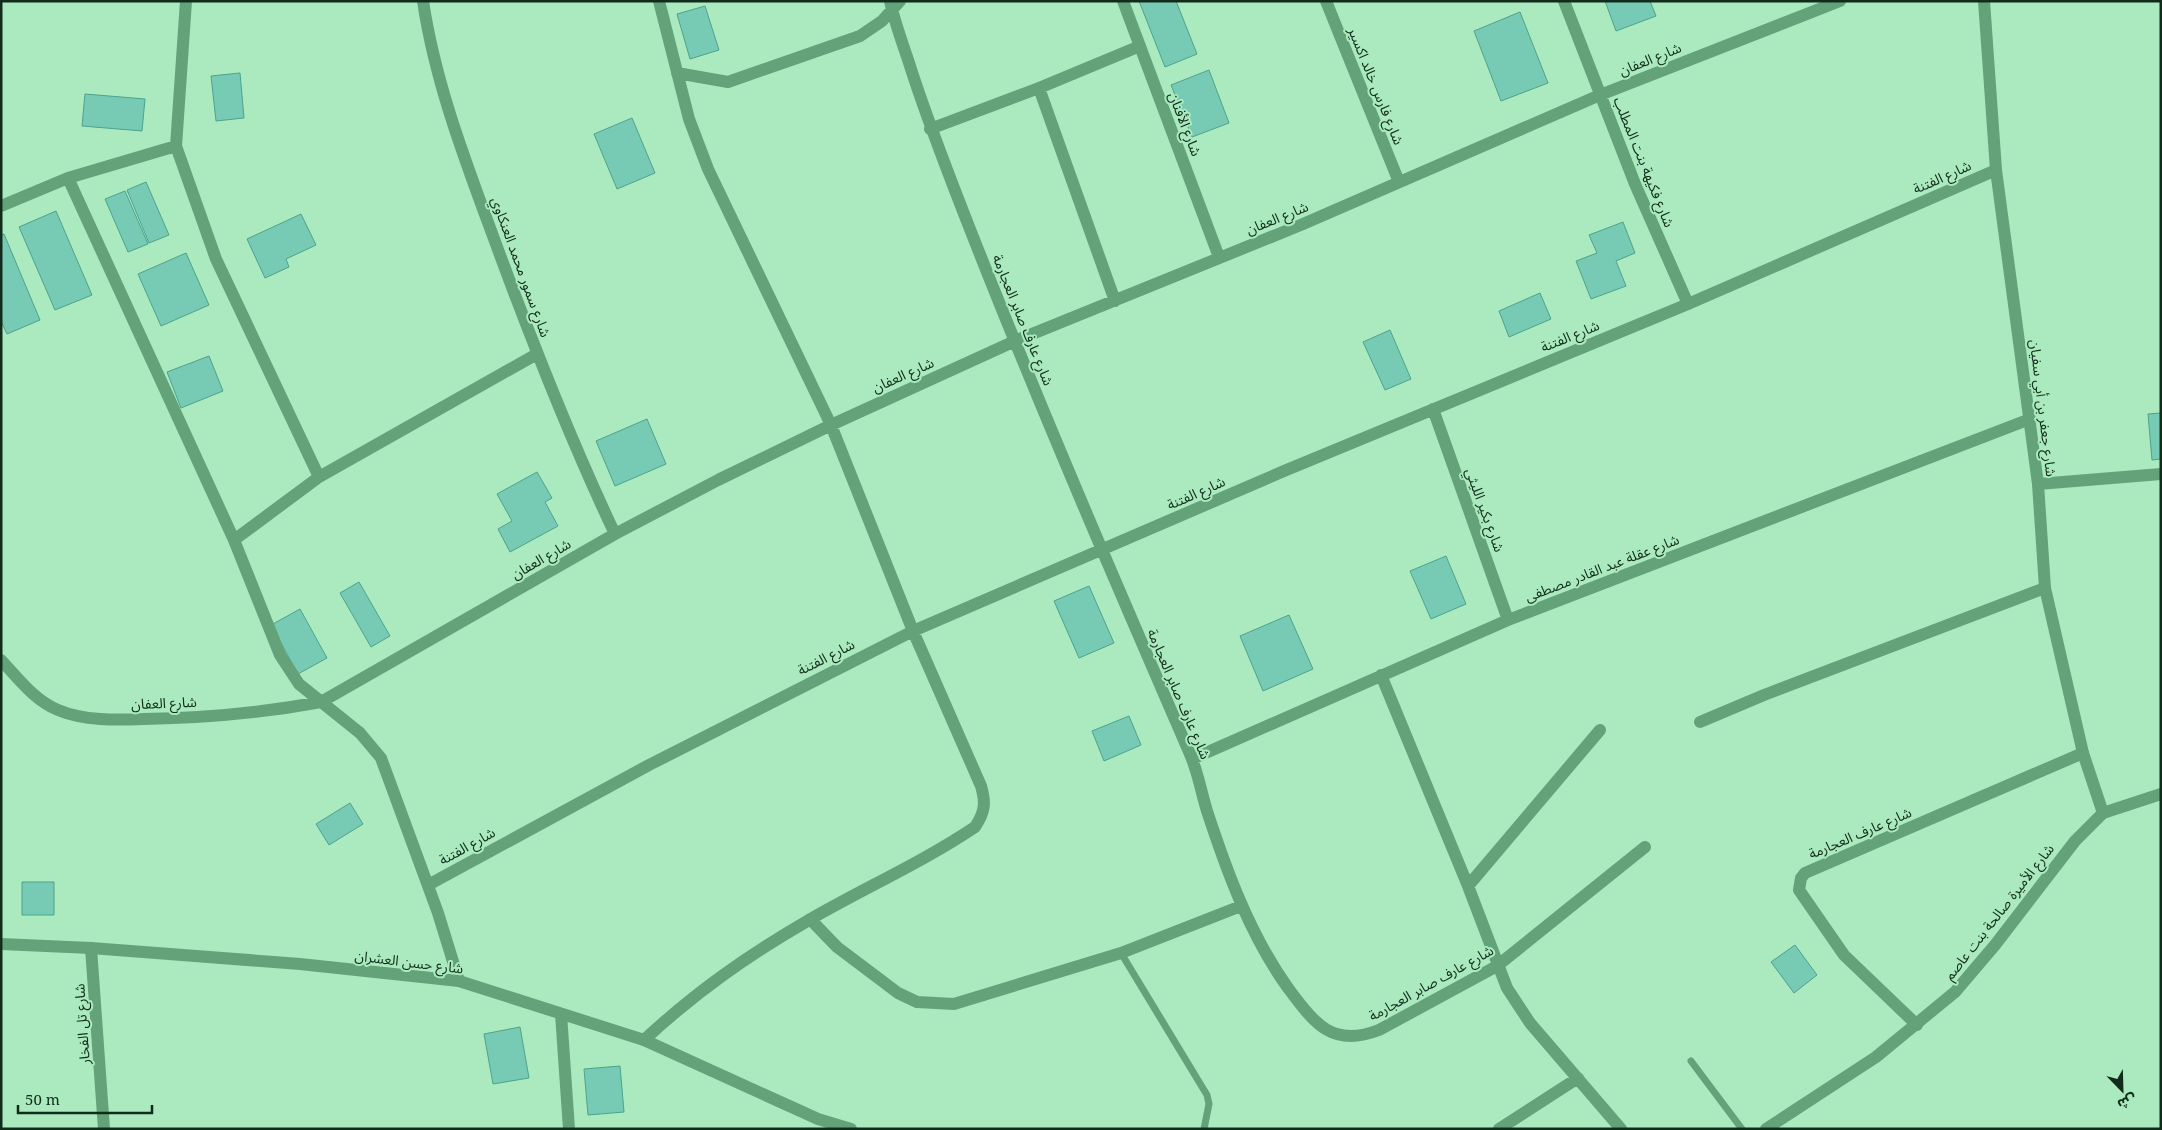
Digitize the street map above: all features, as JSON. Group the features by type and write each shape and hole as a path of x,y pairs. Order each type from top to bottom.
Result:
{"street":[{"path":"186,1 176,146 216,259 319,477"},
{"name":"شارع سمور محمد العنكاوي","path":"423,1 429,44 451,117 537,354 615,534"},
{"path":"644,1040 706,986 810,919 962,836 975,827 983,815 985,800 981,786 913,630 831,425 708,168 689,119 659,1"},
{"name":"شارع الأفنان","path":"1123,1 1219,257"},
{"name":"شارع فارس خالد اكسير","path":"1326,1 1399,182"},
{"name":"شارع فكيهة بنت المطلب","path":"1564,1 1635,184 1688,304"},
{"name":"شارع العفان","path":"1,660 34,696 58,710 111,720 213,717 266,712 321,702 615,534 718,480 831,425 1015,342 1399,182 1600,95 1840,1"},
{"name":"شارع جعفر بن أبي سفيان","path":"1984,1 1996,170 2038,484 2044,588 2083,753 2103,814"},
{"path":"677,73 728,82 860,36 882,21 894,4"},
{"name":"شارع عارف صابر العجارمة","path":"894,4 930,129 1015,342 1192,759 1207,812 1241,906 1290,990 1316,1020 1336,1035 1346,1038 1364,1036 1379,1030 1497,966 1645,847"},
{"path":"930,129 1039,88 1140,46"},
{"path":"1039,88 1114,301"},
{"path":"1,206 68,178 176,146"},
{"name":"شارع الفتنة","path":"428,884 649,765 913,630 1433,409 1688,304 1996,170"},
{"path":"68,178 234,540 280,655 299,684 360,733 381,758 428,884 459,982"},
{"path":"234,540 319,477 537,354"},
{"name":"شارع بكير الليثي","path":"1433,409 1508,620"},
{"name":"شارع عقلة عبد القادر مصطفى","path":"1192,759 1508,620 2030,418"},
{"path":"2038,484 2161,474"},
{"path":"1700,722 1764,695 2044,588"},
{"path":"1381,675 1468,886 1507,988 1522,1012 1620,1129"},
{"path":"1468,886 1600,730"},
{"name":"شارع عارف العجارمة","path":"1917,1025 1844,955 1799,890 1801,878 1805,873 2083,753"},
{"name":"شارع الأميرة صالحة بنت عاصم","path":"1766,1129 1876,1057 1955,992 1995,945 2075,841 2103,814 2161,794"},
{"path":"810,919 837,947 898,993 917,1002 954,1004 1121,953 1241,906"},
{"name":"شارع حسن العشران","path":"1,944 92,948 300,964 459,982 644,1040 817,1124"},
{"name":"شارع تل الفخار","path":"92,948 104,1129"},
{"path":"560,1014 569,1129"},
{"path":"1499,1129 1578,1078"},
{"path":"817,1124 851,1129"}],"lane":[{"path":"1121,953 1205,1090 1209,1104 1204,1129"},
{"path":"1691,1062 1742,1129"}],"building":[{"path":"1139,1 1176,1 1197,54 1165,67"},
{"path":"1605,1 1650,1 1656,16 1616,31"},
{"path":"705,6 719,50 690,59 677,14"},
{"path":"1520,12 1548,83 1501,101 1474,31"},
{"path":"1209,70 1229,123 1192,137 1171,85"},
{"path":"240,73 244,118 216,121 211,76"},
{"path":"85,94 145,99 142,131 82,126"},
{"path":"632,118 655,173 617,189 594,134"},
{"path":"146,182 169,235 149,243 127,190"},
{"path":"125,191 148,244 128,252 105,199"},
{"path":"56,211 92,295 55,310 19,227"},
{"path":"301,214 316,245 286,259 289,267 265,278 247,239"},
{"path":"1623,222 1635,253 1616,261 1626,286 1591,299 1576,261 1597,253 1589,235"},
{"path":"4,234 40,320 7,334 1,321 1,235"},
{"path":"186,253 209,305 161,326 138,274"},
{"path":"1540,293 1551,319 1509,337 1499,311"},
{"path":"1390,330 1411,379 1385,390 1363,342"},
{"path":"209,356 223,391 181,408 167,372"},
{"path":"2161,413 2161,459 2152,460 2148,414"},
{"path":"647,419 666,464 615,486 596,441"},
{"path":"537,472 552,498 545,502 558,526 510,552 498,529 512,521 497,494"},
{"path":"1446,556 1466,604 1431,619 1410,571"},
{"path":"359,582 390,636 371,647 340,593"},
{"path":"1089,586 1114,643 1079,658 1054,601"},
{"path":"300,609 327,658 298,674 271,625"},
{"path":"1289,615 1313,669 1263,691 1240,636"},
{"path":"1129,716 1141,745 1104,761 1092,731"},
{"path":"350,803 363,824 329,845 316,824"},
{"path":"22,882 54,882 54,915 22,915"},
{"path":"1795,945 1817,975 1794,993 1771,962"},
{"path":"520,1027 529,1078 493,1084 484,1034"},
{"path":"620,1066 624,1112 588,1115 584,1069"}]}
